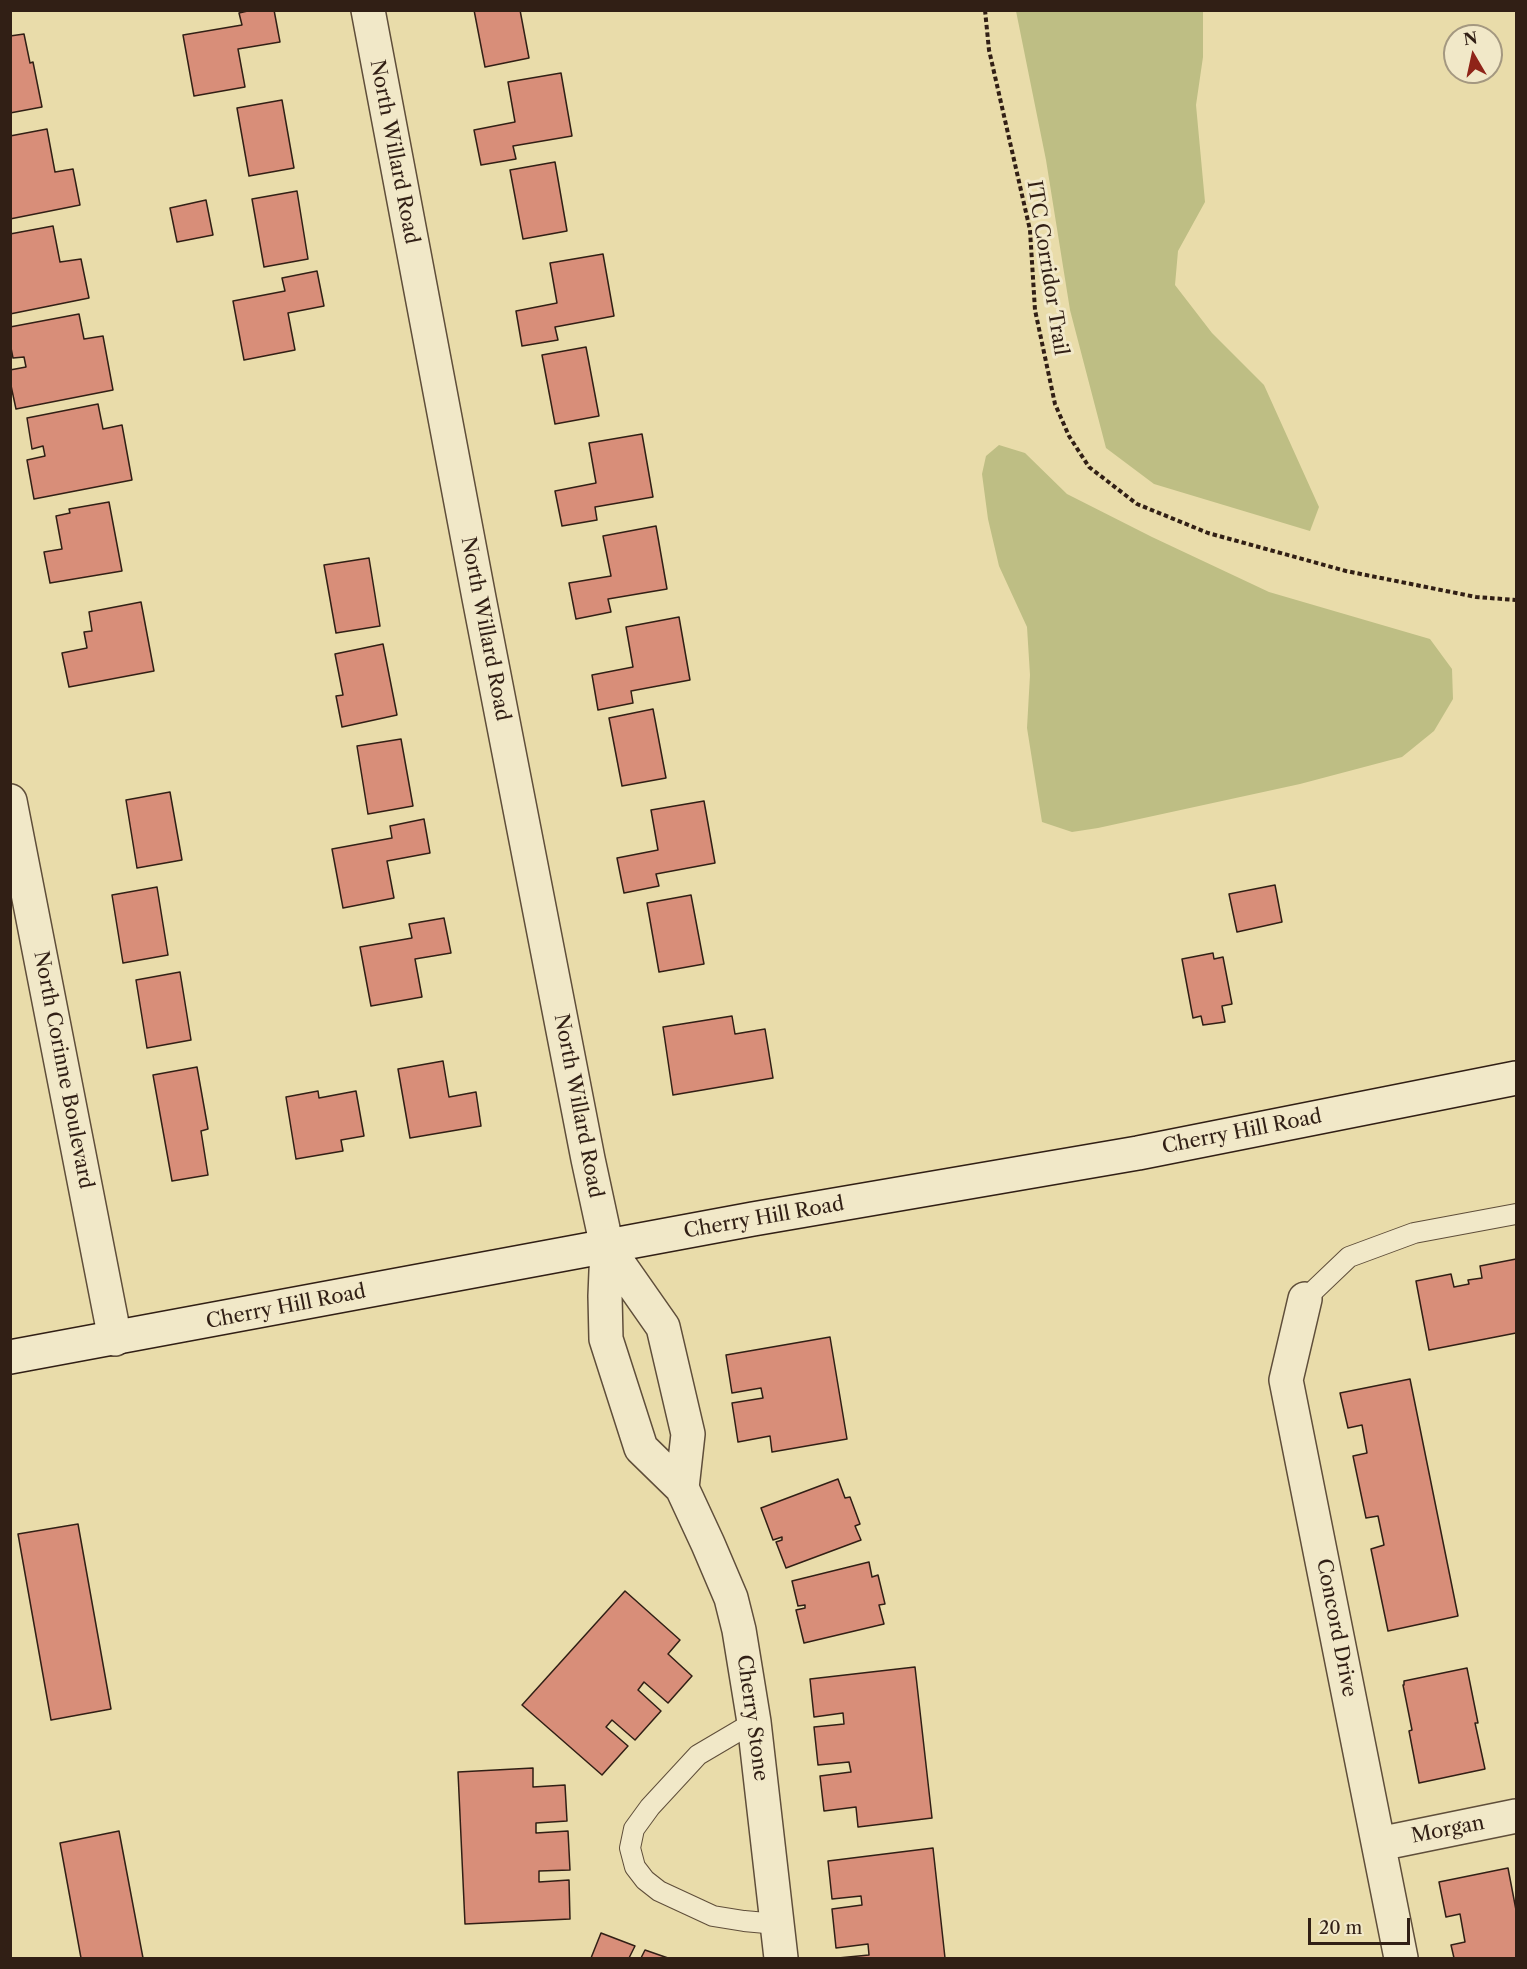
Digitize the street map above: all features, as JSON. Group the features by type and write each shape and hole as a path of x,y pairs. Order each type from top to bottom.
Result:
{"street":[{"name":"North Willard Road","path":"368,10 479,598 607,1247"},
{"name":"North Corinne Boulevard","path":"10,801 115,1339"},
{"name":"Cherry Hill Road","path":"10,1357 765,1217 1138,1153 1516,1078"},
{"name":"Cherry Stone","path":"607,1247 606,1339 641,1448 682,1488 731,1598 739,1630 754,1722 782,1959"},
{"path":"607,1247 663,1327 688,1434 682,1488"},
{"name":"Concord Drive","path":"1305,1299 1286,1380 1401,1959"},
{"name":"Morgan","path":"1379,1844 1516,1816"}],"lane":[{"path":"1305,1299 1349,1257 1414,1233 1516,1214"},
{"path":"754,1722 698,1755 650,1807 634,1829 630,1848 635,1866 645,1880 659,1891 713,1916 777,1924"}],"path":[{"name":"ITC Corridor Trail","path":"985,10 989,50 1030,230 1035,310 1055,404 1069,436 1089,467 1137,504 1208,533 1346,571 1476,597 1516,600"}],"green space":[{"path":"1016,11 1203,11 1203,57 1196,105 1205,202 1178,251 1175,285 1212,333 1264,385 1319,507 1310,531 1154,484 1106,448 1070,310 1046,160"},
{"path":"999,445 1025,453 1067,494 1269,592 1430,639 1452,669 1453,699 1434,731 1402,757 1300,784 1072,832 1042,822 1027,728 1030,675 1027,627 999,566 988,519 982,474 986,456"}],"building":[{"path":"252,10 274,10 280,42 238,49 245,87 194,96 183,35 242,25 239,13"},
{"path":"474,10 520,10 529,58 485,67"},
{"path":"24,34 30,63 33,62 42,107 10,113 10,36"},
{"path":"561,73 572,136 513,146 516,159 481,165 474,130 515,122 508,82"},
{"path":"282,100 294,168 249,176 237,108"},
{"path":"47,129 55,172 73,169 80,205 10,219 10,136"},
{"path":"555,162 567,231 523,239 510,170"},
{"path":"297,191 308,259 264,267 252,199"},
{"path":"206,200 213,235 177,242 170,208"},
{"path":"53,226 60,262 81,259 89,298 10,314 10,234"},
{"path":"603,254 614,316 555,327 558,340 522,346 516,311 557,303 550,263"},
{"path":"317,271 324,306 288,313 295,350 244,360 233,301 285,291 282,278"},
{"path":"79,314 84,339 103,336 113,390 16,409 10,370 26,367 24,357 13,358 10,327"},
{"path":"586,347 599,416 555,424 542,355"},
{"path":"98,404 103,429 122,425 132,480 34,499 27,460 45,456 43,446 32,449 27,418"},
{"path":"642,434 653,497 595,507 597,520 562,526 555,491 596,483 589,443"},
{"path":"109,502 122,571 50,583 44,552 62,549 56,516 70,513 69,509"},
{"path":"656,526 667,589 608,599 611,612 576,619 569,583 611,576 603,536"},
{"path":"369,558 380,626 336,633 324,565"},
{"path":"141,602 154,671 69,687 62,653 87,648 84,632 92,631 89,612"},
{"path":"679,617 690,680 631,691 633,703 598,710 592,675 633,667 626,627"},
{"path":"383,644 397,715 342,727 336,696 343,695 335,654"},
{"path":"653,709 666,778 622,786 609,718"},
{"path":"401,739 413,806 368,814 357,746"},
{"path":"170,792 182,860 137,868 126,800"},
{"path":"704,801 715,863 656,874 659,886 624,893 617,858 658,850 651,810"},
{"path":"424,819 430,853 387,861 394,898 343,908 332,849 392,838 390,826"},
{"path":"1275,885 1282,922 1237,932 1229,894"},
{"path":"157,887 168,955 123,963 112,895"},
{"path":"691,895 704,964 659,972 647,903"},
{"path":"444,918 451,953 415,959 422,997 371,1006 360,947 412,938 409,924"},
{"path":"1213,953 1214,959 1223,957 1232,1004 1222,1006 1225,1022 1203,1025 1201,1016 1193,1018 1182,959"},
{"path":"180,972 191,1040 147,1048 136,980"},
{"path":"732,1016 735,1034 765,1029 773,1078 673,1095 663,1027"},
{"path":"443,1061 449,1097 476,1092 481,1126 410,1138 398,1069"},
{"path":"197,1067 208,1129 201,1131 208,1175 172,1181 153,1075"},
{"path":"318,1091 319,1098 356,1091 364,1136 341,1140 343,1151 296,1159 286,1097"},
{"path":"1516,1259 1516,1333 1429,1350 1416,1281 1451,1274 1454,1287 1469,1284 1468,1280 1482,1278 1480,1266"},
{"path":"830,1337 847,1439 772,1452 770,1436 738,1442 732,1403 763,1398 761,1388 732,1393 726,1355"},
{"path":"1410,1379 1458,1616 1388,1631 1371,1549 1384,1545 1378,1516 1366,1518 1353,1456 1367,1453 1362,1425 1348,1428 1340,1393"},
{"path":"838,1479 845,1498 850,1497 860,1524 855,1526 861,1540 786,1568 776,1542 782,1540 782,1537 773,1540 761,1508"},
{"path":"78,1524 111,1709 51,1720 18,1534"},
{"path":"869,1562 872,1577 878,1575 885,1604 879,1605 884,1624 804,1643 796,1610 805,1608 805,1605 798,1606 792,1581"},
{"path":"625,1591 680,1640 668,1654 692,1676 668,1703 644,1682 638,1690 661,1711 635,1740 612,1720 606,1727 628,1746 602,1775 522,1705"},
{"path":"915,1667 932,1818 858,1827 856,1807 824,1811 820,1776 851,1772 849,1762 818,1765 814,1727 844,1724 843,1713 814,1717 810,1679"},
{"path":"1467,1668 1485,1769 1419,1783 1409,1731 1412,1730 1404,1681"},
{"path":"533,1768 533,1787 565,1785 567,1821 536,1823 536,1833 568,1831 570,1870 539,1871 539,1882 569,1880 570,1919 465,1924 458,1772"},
{"path":"119,1831 143,1958 81,1958 60,1843"},
{"path":"933,1848 945,1958 838,1958 869,1955 868,1944 836,1948 832,1909 862,1905 861,1896 832,1899 828,1861"},
{"path":"1508,1868 1516,1910 1516,1958 1454,1958 1451,1945 1465,1942 1460,1914 1446,1917 1439,1882"},
{"path":"601,1933 635,1946 629,1958 591,1958"},
{"path":"645,1950 668,1958 641,1958"}]}
